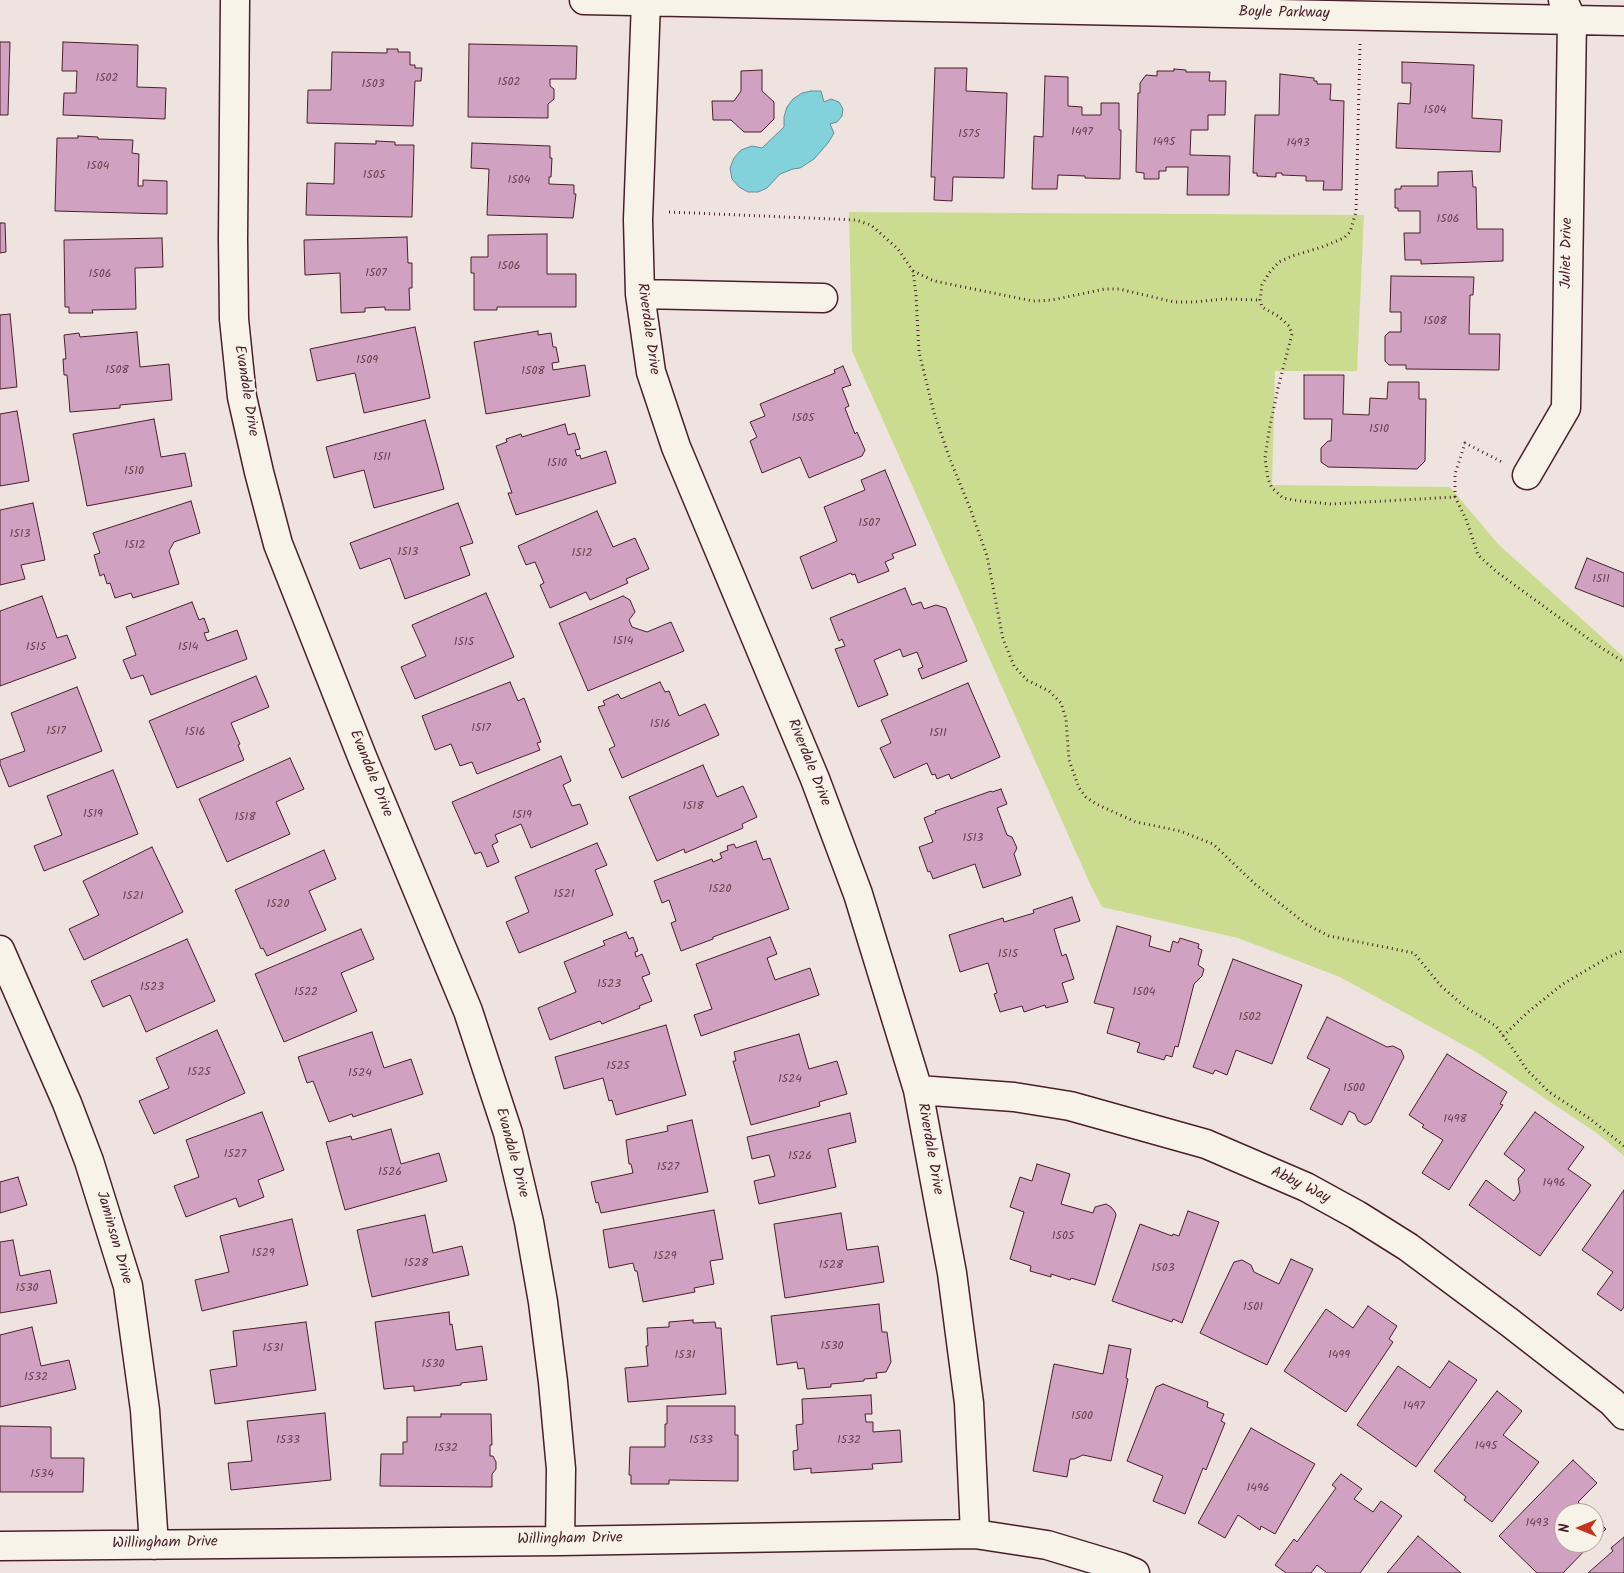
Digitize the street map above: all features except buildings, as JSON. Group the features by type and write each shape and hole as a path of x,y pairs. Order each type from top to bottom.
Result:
{"street":[{"name":"Evandale Drive","path":"235,0 234,319 242,398 278,544 363,759 468,1011 508,1133 530,1231 543,1302 554,1382 561,1469 560,1541"},
{"name":"Boyle Parkway","path":"584,0 1360,16 1573,7 1624,21"},
{"name":"Riverdale Drive","path":"646,1 638,211 640,294 651,372 676,447 816,778 858,894 918,1090 952,1273 969,1403 975,1534"},
{"name":"Juliet Drive","path":"1527,475 1566,408 1573,7"},
{"path":"640,294 823,298"},
{"name":"Jaminson Drive","path":"0,950 67,1103 89,1161 128,1286 145,1410 154,1545"},
{"name":"Abby Way","path":"918,1090 1014,1097 1070,1106 1206,1144 1306,1187 1357,1215 1408,1247 1612,1402 1624,1415"},
{"name":"Willingham Drive","path":"0,1546 560,1541 975,1534 1047,1545 1120,1566 1135,1573"}],"path":[{"path":"1360,16 1356,202 1350,232 1344,238 1279,262 1269,273 1262,286 1260,300 1262,308 1278,316 1289,326 1292,334 1278,388 1265,458 1268,479 1272,488 1283,498 1331,504 1455,497"},
{"path":"638,211 856,220 871,225 898,249 913,271 919,352 934,413 987,556 1003,640 1014,666 1027,680 1049,691 1061,703 1066,719 1069,760 1079,788 1086,797 1096,804 1136,822 1180,831 1213,844 1254,884 1306,924 1329,936 1414,953 1441,986 1465,1007 1496,1026 1514,1048 1527,1070 1549,1092 1589,1118 1624,1146"},
{"path":"913,271 934,281 1033,301 1052,300 1105,288 1119,289 1174,302 1224,299 1260,300"},
{"path":"1527,475 1465,443 1455,474 1455,497 1466,519 1478,556 1498,573 1597,645 1624,662"},
{"path":"1503,1036 1528,1012 1563,984 1624,950"}],"green space":[{"path":"849,212 1364,215 1357,371 1275,371 1272,485 1450,487 1498,544 1624,657 1624,1156 1598,1134 1476,1052 1340,977 1238,938 1102,907 852,351"}],"water":[{"path":"821,91 824,102 831,99 839,102 843,109 842,116 837,122 830,124 834,133 828,143 814,159 800,168 780,174 767,188 758,192 748,192 739,187 732,179 730,168 734,158 741,150 752,146 762,148 784,127 787,107 793,99 802,93"}]}
